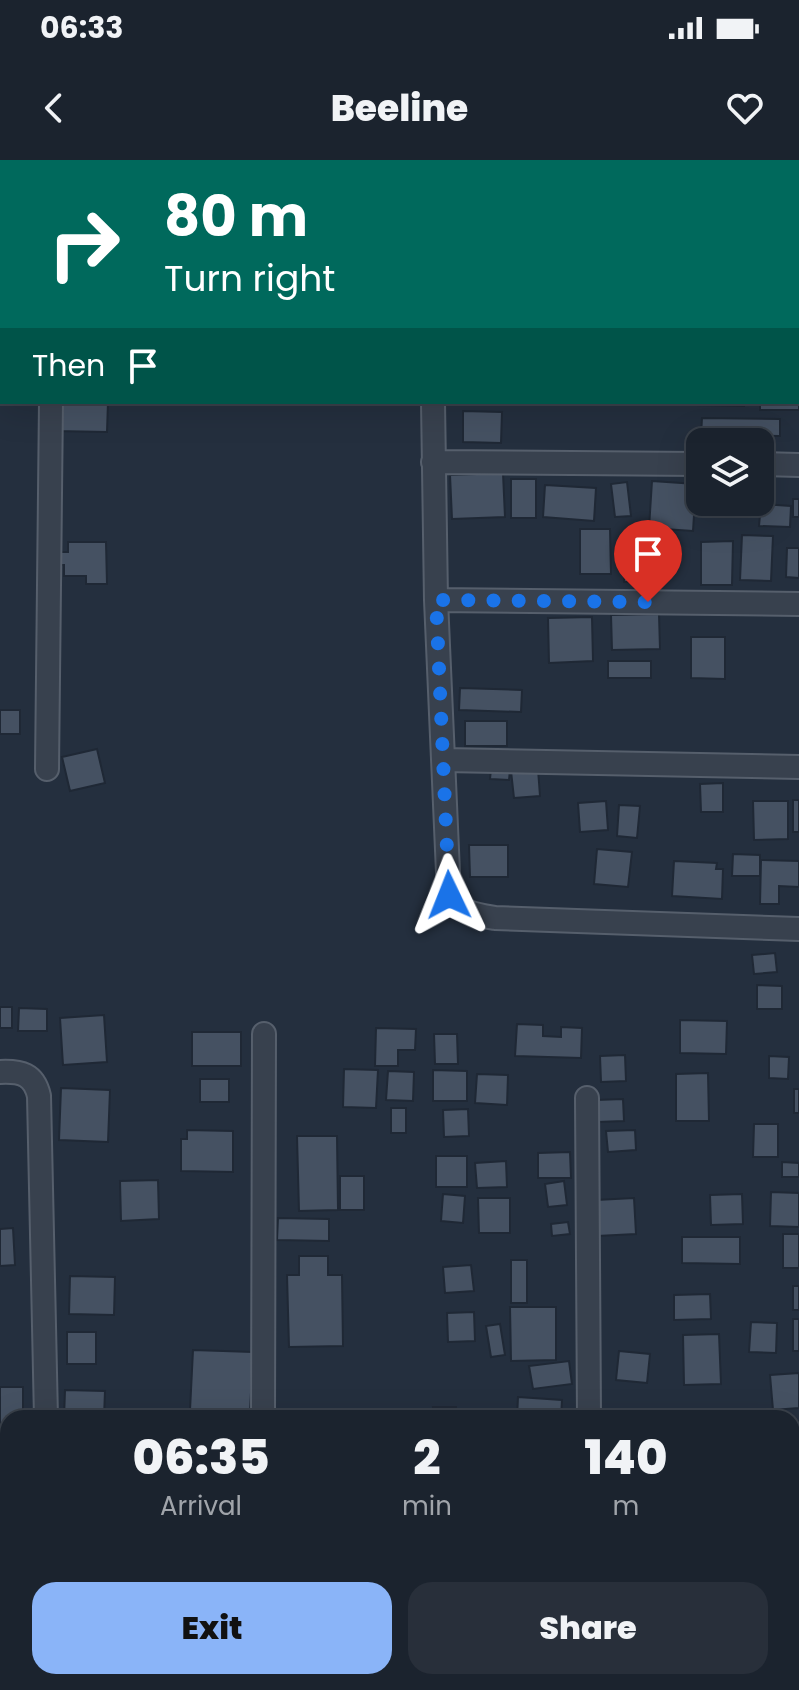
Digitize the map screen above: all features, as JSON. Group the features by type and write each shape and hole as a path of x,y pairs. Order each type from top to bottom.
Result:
{"street":[{"path":"47,769 51,404"},
{"path":"433,404 436,600 449,895 454,903 463,911 495,918 799,929"},
{"path":"433,462 686,464"},
{"path":"774,464 799,465"},
{"path":"436,600 799,604"},
{"path":"444,760 799,767"},
{"path":"263,1410 264,1034"},
{"path":"0,1072 31,1077 39,1096 46,1410"},
{"path":"587,1098 589,1410"}],"building":[{"path":"55,404 108,404 107,432 54,431"},
{"path":"744,404 744,406 697,405"},
{"path":"760,404 799,404 799,410 760,410"},
{"path":"463,411 502,412 501,443 463,442"},
{"path":"702,418 780,419 780,436 774,436 774,428 701,428"},
{"path":"503,473 505,517 452,519 450,475"},
{"path":"511,479 536,479 536,518 511,518"},
{"path":"652,481 686,483 686,516 694,516 693,531 649,528"},
{"path":"627,482 631,516 615,517 611,484"},
{"path":"545,485 596,488 594,521 543,517"},
{"path":"793,499 799,499 799,517 793,517"},
{"path":"774,505 791,506 790,527 759,526 760,516 774,516"},
{"path":"580,529 610,529 611,574 580,574"},
{"path":"742,535 773,536 771,581 740,580"},
{"path":"624,536 658,536 658,582 624,582"},
{"path":"733,541 732,585 701,585 701,542"},
{"path":"68,542 106,542 107,584 86,584 86,576 64,576 64,565 56,565 56,552 68,552"},
{"path":"787,548 799,548 799,578 786,577"},
{"path":"659,614 660,649 612,650 611,615"},
{"path":"592,617 593,661 549,663 548,618"},
{"path":"691,637 725,637 725,679 691,678"},
{"path":"608,661 651,661 651,678 608,678"},
{"path":"460,688 522,690 521,712 459,710"},
{"path":"0,710 20,710 20,734 0,734"},
{"path":"465,721 507,721 507,746 465,746"},
{"path":"97,749 105,783 70,791 62,757"},
{"path":"491,769 510,770 509,780 490,779"},
{"path":"538,769 540,796 514,798 511,771"},
{"path":"723,783 723,812 701,812 700,784"},
{"path":"793,800 799,800 799,832 793,832"},
{"path":"606,801 608,830 580,832 578,803"},
{"path":"753,801 788,801 788,839 754,840"},
{"path":"619,805 640,806 637,838 617,836"},
{"path":"469,845 508,845 508,877 470,877"},
{"path":"597,849 632,852 628,887 594,884"},
{"path":"733,854 760,855 760,876 732,876"},
{"path":"761,860 799,861 799,887 779,886 779,904 760,904"},
{"path":"674,861 717,863 716,869 723,869 722,899 672,896"},
{"path":"775,953 777,972 754,974 752,955"},
{"path":"757,985 782,986 782,1009 757,1009"},
{"path":"0,1007 12,1007 12,1028 0,1028"},
{"path":"19,1008 47,1009 47,1031 18,1031"},
{"path":"104,1015 107,1062 63,1065 60,1018"},
{"path":"680,1020 727,1021 726,1054 680,1053"},
{"path":"517,1024 543,1025 543,1036 561,1037 561,1027 582,1028 581,1058 515,1056"},
{"path":"376,1028 416,1029 415,1050 398,1050 398,1066 375,1066"},
{"path":"192,1032 241,1032 241,1066 192,1066"},
{"path":"434,1034 457,1034 458,1064 435,1064"},
{"path":"625,1055 626,1081 601,1082 600,1056"},
{"path":"769,1056 789,1057 788,1079 769,1078"},
{"path":"344,1069 378,1070 376,1108 343,1107"},
{"path":"433,1070 467,1071 467,1101 433,1101"},
{"path":"388,1071 414,1072 413,1101 386,1100"},
{"path":"708,1073 709,1121 676,1121 676,1074"},
{"path":"477,1074 508,1075 507,1105 475,1103"},
{"path":"200,1079 229,1079 229,1102 200,1102"},
{"path":"61,1088 110,1090 108,1142 59,1140"},
{"path":"794,1089 799,1089 799,1113 794,1113"},
{"path":"623,1099 624,1121 597,1122 596,1100"},
{"path":"391,1108 406,1108 406,1133 391,1133"},
{"path":"468,1109 469,1136 444,1137 443,1110"},
{"path":"754,1124 778,1124 778,1157 753,1157"},
{"path":"187,1130 233,1131 233,1172 181,1171 181,1139 187,1139"},
{"path":"635,1130 636,1150 608,1152 606,1131"},
{"path":"297,1136 337,1136 338,1210 299,1211"},
{"path":"570,1152 571,1178 538,1178 538,1153"},
{"path":"436,1156 467,1156 467,1187 436,1187"},
{"path":"506,1161 507,1187 477,1188 475,1163"},
{"path":"782,1162 799,1163 799,1177 782,1177"},
{"path":"340,1176 364,1176 364,1210 340,1210"},
{"path":"158,1180 159,1219 121,1221 120,1181"},
{"path":"564,1181 567,1205 548,1207 545,1184"},
{"path":"771,1192 799,1193 799,1227 770,1226"},
{"path":"443,1194 465,1196 463,1223 441,1221"},
{"path":"742,1194 743,1224 711,1225 710,1195"},
{"path":"478,1198 510,1198 510,1233 479,1233"},
{"path":"634,1198 636,1234 597,1236 596,1200"},
{"path":"278,1218 329,1219 329,1241 277,1240"},
{"path":"568,1222 570,1234 552,1236 551,1224"},
{"path":"13,1228 15,1265 0,1266 0,1229"},
{"path":"783,1234 799,1234 799,1268 783,1268"},
{"path":"682,1237 740,1237 740,1264 682,1263"},
{"path":"299,1256 328,1256 328,1275 342,1275 343,1346 289,1347 287,1275 299,1275"},
{"path":"511,1260 527,1260 527,1303 511,1303"},
{"path":"471,1265 474,1291 445,1293 443,1267"},
{"path":"70,1276 115,1277 114,1315 69,1314"},
{"path":"793,1286 799,1286 799,1310 793,1310"},
{"path":"710,1294 711,1319 674,1320 674,1295"},
{"path":"510,1307 556,1307 556,1360 511,1361"},
{"path":"474,1312 475,1341 448,1342 447,1313"},
{"path":"793,1319 799,1319 799,1351 793,1351"},
{"path":"751,1322 777,1323 776,1353 749,1352"},
{"path":"500,1324 505,1355 491,1357 486,1326"},
{"path":"67,1332 96,1332 96,1364 67,1364"},
{"path":"719,1334 721,1384 684,1385 683,1335"},
{"path":"193,1350 253,1352 250,1410 190,1410"},
{"path":"619,1351 650,1354 647,1383 616,1380"},
{"path":"569,1361 572,1384 533,1389 529,1366"},
{"path":"799,1373 799,1408 773,1410 770,1375"},
{"path":"0,1387 23,1387 23,1410 0,1410"},
{"path":"65,1390 105,1391 104,1410 64,1410"},
{"path":"518,1397 562,1400 561,1410 517,1410"},
{"path":"433,1407 456,1407 456,1410 433,1410"}],"route":[{"path":"449,895 436,600 648,602"}]}
